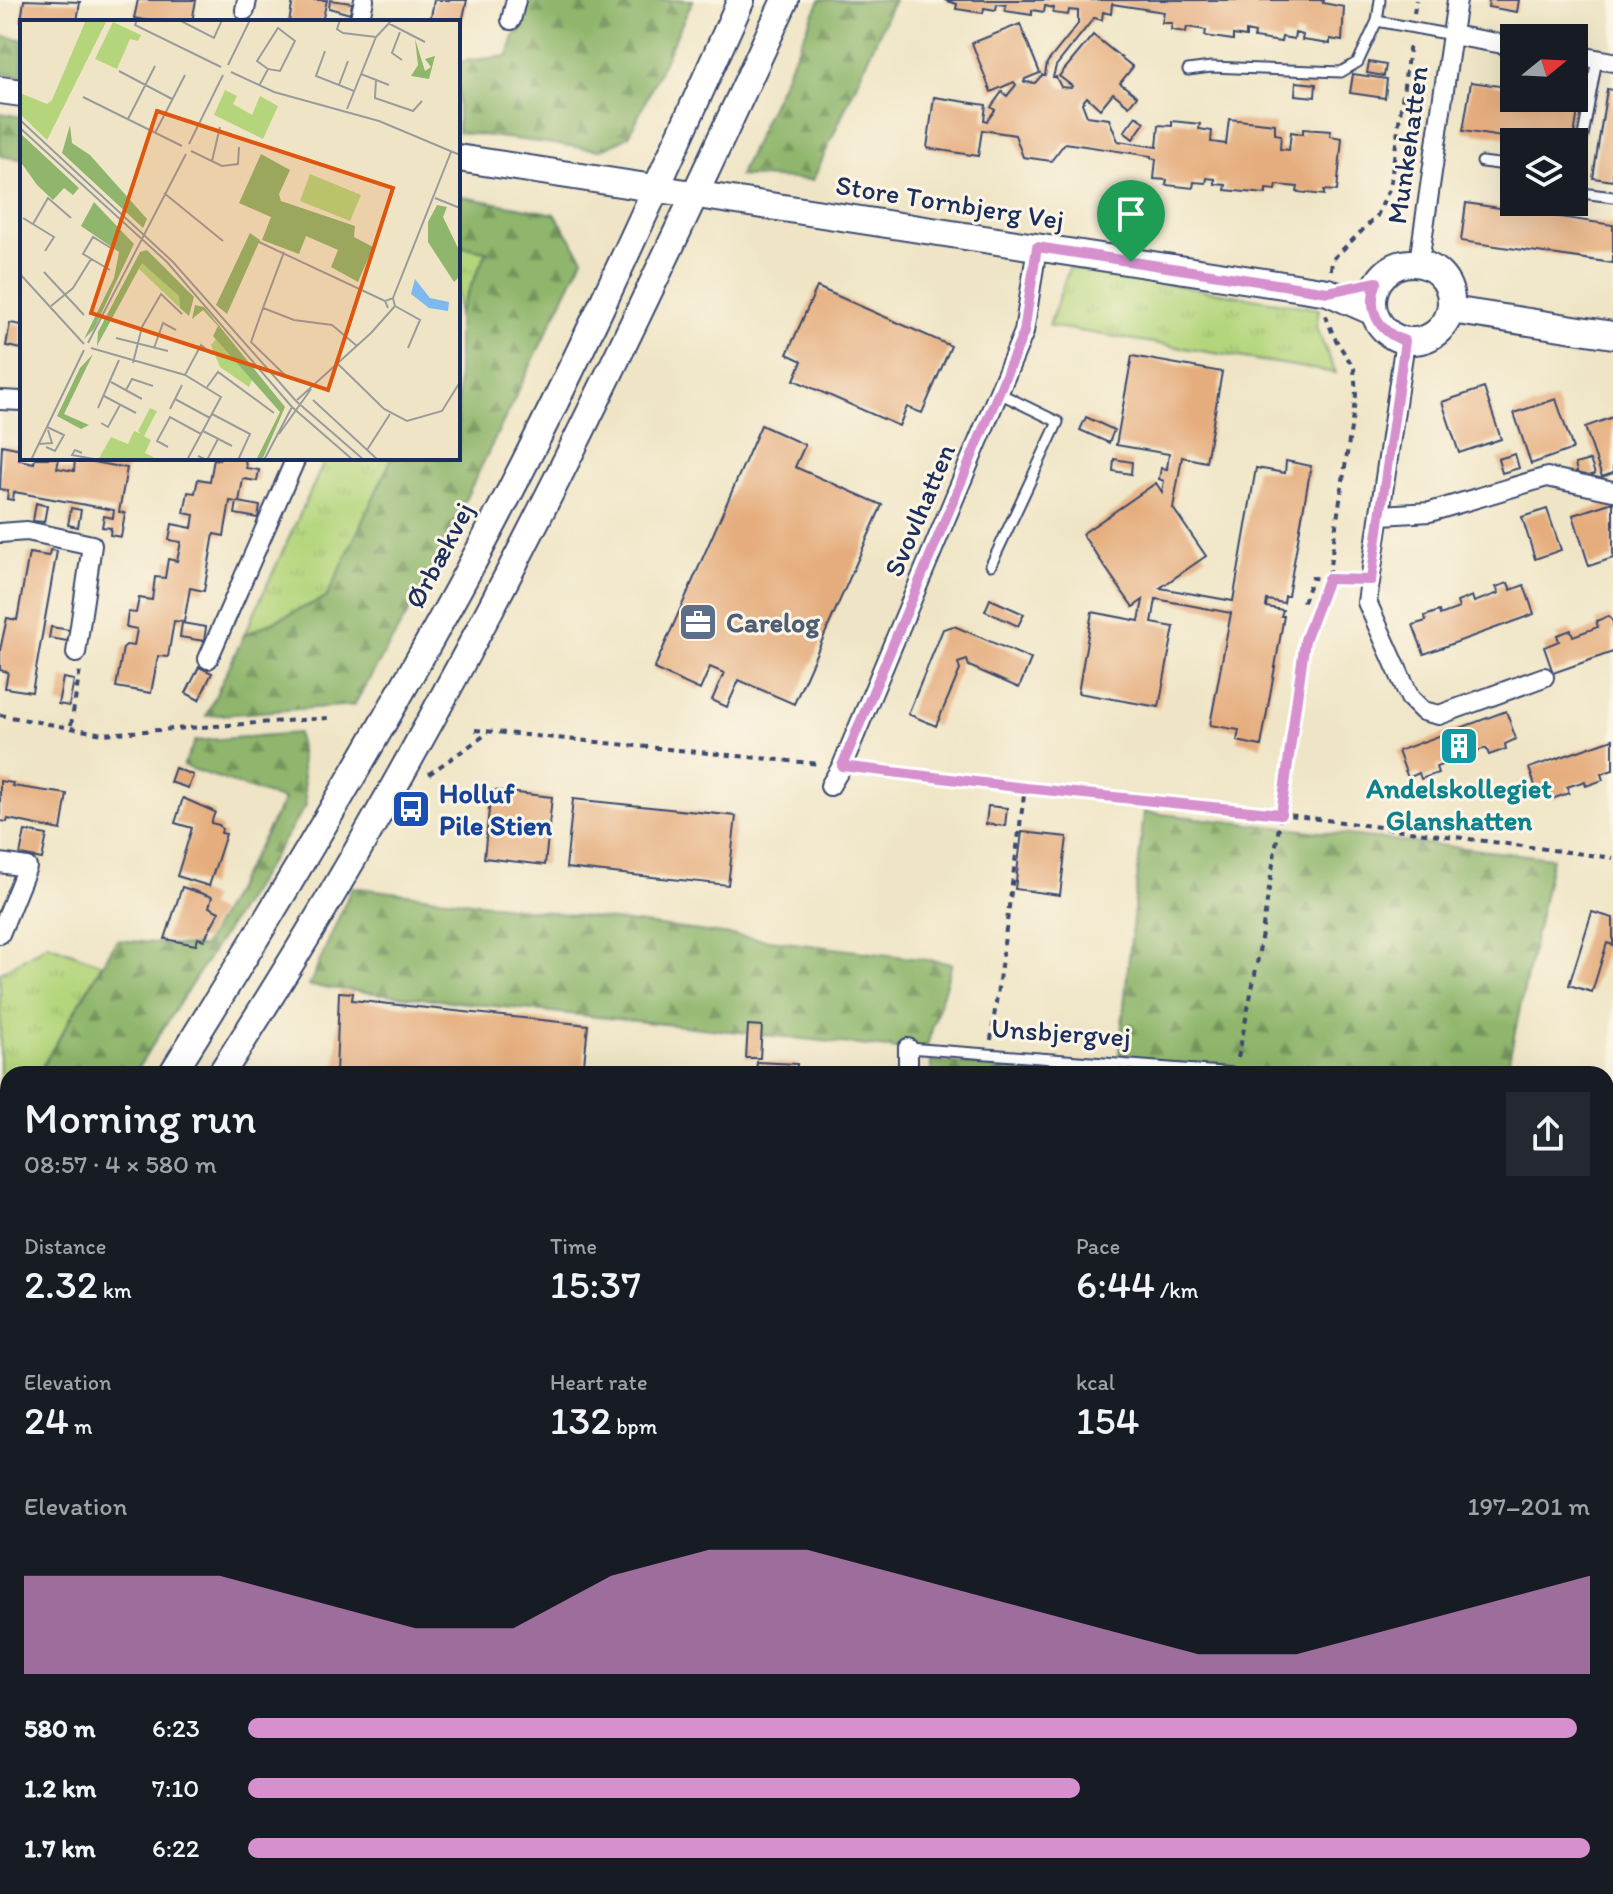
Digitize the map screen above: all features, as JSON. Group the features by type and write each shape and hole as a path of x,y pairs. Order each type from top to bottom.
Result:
{"main road":[{"name":"Ørbækvej","path":"177,1066 324,828 461,584 543,428 741,0"},
{"path":"226,1066 401,778 559,473 696,193 785,0"},
{"path":"0,90 20,93"},
{"name":"Store Tornbjerg Vej","path":"460,158 1328,292 1374,312"},
{"path":"1419,262 1431,267 1448,285 1451,310 1446,322 1429,337 1405,341 1385,331 1374,312 1373,292 1377,282 1395,266 1419,262"},
{"name":"Store Tornbjerg Vej","path":"1328,292 1377,282"},
{"path":"1451,310 1613,335"}],"street":[{"path":"359,20 364,0"},
{"path":"511,20 516,0"},
{"name":"Munkehatten","path":"1419,262 1457,0"},
{"name":"Munkehatten","path":"1452,35 1500,44"},
{"name":"Svovlhatten","path":"830,786 842,766 1024,332 1037,247"},
{"path":"1405,341 1367,602 1410,698 1423,711 1439,715 1544,677"},
{"path":"0,400 20,401"},
{"path":"208,659 295,460"},
{"path":"1382,515 1430,512 1547,477 1613,491"},
{"path":"0,533 27,531 92,545 76,653"},
{"path":"0,863 27,867 0,934"},
{"name":"Unsbjergvej","path":"908,1048 908,1066"}],"lane":[{"path":"1188,70 1211,67 1341,72 1358,62 1377,21 1380,0"},
{"path":"1377,21 1452,35"},
{"path":"1587,128 1605,60"},
{"path":"1482,162 1500,164"},
{"path":"1588,194 1613,197"},
{"path":"991,565 1058,422 999,393"},
{"name":"Unsbjergvej","path":"908,1048 1139,1066"}],"path":[{"path":"1236,1066 1257,964 1305,640 1328,579 1356,395 1354,368 1324,317 1332,260 1377,216 1390,187 1416,0"},
{"path":"1303,602 1312,578 1371,580"},
{"path":"71,726 80,669 76,653"},
{"path":"0,715 103,734 328,718"},
{"path":"475,730 1281,814 1613,858"},
{"path":"424,777 490,732"},
{"path":"989,1055 1025,788"}],"green space":[{"path":"525,0 693,0 629,136 601,150 460,132 460,62 508,56"},
{"path":"820,0 894,0 813,180 739,176"},
{"path":"0,36 20,39 20,76 0,73"},
{"path":"0,113 20,117 20,159 0,156"},
{"path":"460,196 555,214 583,258 419,594 354,705 206,716 244,635 327,597 391,460 460,460 460,310 487,251 460,246"},
{"path":"460,246 487,251 460,310"},
{"path":"1069,268 1319,309 1316,328 1336,373 1049,326"},
{"path":"325,460 391,460 327,597 244,635"},
{"path":"298,733 306,805 139,1066 43,1066 117,940 203,947 284,800 183,766 195,741"},
{"path":"1144,812 1552,858 1508,1066 1118,1066"},
{"path":"352,887 952,963 925,1052 309,986"},
{"path":"48,944 102,964 43,1066 0,1066 0,973"},
{"path":"932,1061 987,1066 931,1066"}],"building":[{"path":"24,0 80,2 77,20 21,20"},
{"path":"138,0 196,0 192,20 134,18"},
{"path":"293,0 327,0 322,20 289,20"},
{"path":"330,0 352,3 350,14 329,8"},
{"path":"434,0 467,0 460,32 460,20 430,20"},
{"path":"944,0 1324,0 1323,3 1344,7 1342,41 1330,39 1330,44 1302,40 1303,35 1295,33 1294,39 1282,37 1281,42 1254,38 1255,33 1246,31 1246,37 1233,35 1233,40 1205,36 1206,30 1187,27 1186,32 1171,30 1172,23 1162,23 1164,12 1112,4 1111,14 1103,12 1102,20 1094,18 1056,66 1053,77 1061,87 1071,88 1059,76 1093,35 1133,67 1120,83 1137,96 1129,106 1113,93 1100,109 1087,97 1082,103 1087,116 1109,119 1118,141 1157,147 1159,125 1172,126 1172,121 1200,124 1199,129 1212,131 1211,142 1226,144 1229,119 1275,124 1275,134 1281,135 1280,149 1289,150 1291,132 1303,134 1303,129 1331,131 1330,136 1342,138 1337,191 1324,190 1324,195 1297,192 1298,187 1277,185 1276,190 1266,189 1266,194 1225,190 1226,185 1215,184 1215,179 1207,178 1206,183 1194,182 1193,188 1166,185 1167,180 1154,179 1156,159 1151,156 1065,143 1051,161 1023,157 1015,135 982,130 978,156 927,148 934,97 986,105 984,120 987,121 995,110 991,107 1002,92 1007,96 1016,85 1014,82 991,92 972,43 1020,24 1040,73 1024,82 1035,83 1045,75 1047,63 1078,24 1078,11 1069,10 1068,15 1053,13 1054,8 1045,6 1044,12 1032,10 1032,15 1005,11 1006,5 997,4 996,10 984,8 983,13 956,9 957,4"},
{"path":"1489,0 1519,0 1517,12 1488,7"},
{"path":"1369,62 1386,65 1384,76 1367,73"},
{"path":"1353,74 1387,79 1385,98 1350,93"},
{"path":"1296,82 1316,84 1315,97 1295,95"},
{"path":"1471,82 1500,86 1500,112 1578,112 1575,128 1500,128 1500,137 1463,131"},
{"path":"1607,89 1613,90 1613,181 1593,178"},
{"path":"1136,116 1145,122 1133,139 1124,132"},
{"path":"1466,203 1500,208 1500,216 1553,216 1613,225 1613,263 1461,241"},
{"path":"817,287 951,346 922,413 907,407 899,426 794,380 802,361 787,354"},
{"path":"10,323 20,325 20,349 6,346"},
{"path":"1132,356 1222,372 1206,462 1182,457 1173,508 1206,556 1160,588 1233,601 1256,468 1285,473 1286,461 1311,466 1288,596 1285,596 1284,603 1267,600 1266,607 1283,610 1281,616 1284,616 1261,746 1237,741 1239,730 1210,725 1231,613 1156,599 1152,623 1174,627 1159,707 1078,693 1092,612 1139,621 1143,600 1133,607 1082,534 1156,483 1162,492 1164,481 1159,479 1161,468 1167,469 1169,454 1116,445"},
{"path":"1484,388 1501,439 1459,453 1442,402"},
{"path":"1556,399 1573,449 1531,464 1514,413"},
{"path":"1086,417 1114,430 1109,443 1080,430"},
{"path":"1613,417 1613,473 1602,477 1585,427"},
{"path":"761,425 805,445 795,467 882,505 794,704 739,680 727,707 712,700 724,673 710,667 700,690 654,669"},
{"path":"2,445 20,449 19,460 34,463 35,460 59,460 57,468 74,471 75,460 81,460 127,468 119,512 125,513 121,537 110,535 111,528 102,527 104,516 113,518 114,510 14,492 13,500 7,499 8,491 0,489"},
{"path":"1515,454 1519,468 1502,473 1498,459"},
{"path":"1114,459 1132,462 1131,474 1113,471"},
{"path":"214,460 245,460 246,468 259,470 257,481 243,479 239,502 260,506 258,518 235,514 237,502 230,501 224,536 214,534 204,591 190,588 184,622 174,621 168,657 158,656 151,693 116,687 123,648 126,645 134,646 137,629 126,627 128,612 136,613 139,598 152,600 155,577 165,578 168,559 177,561 181,542 169,540 172,524 192,528 194,515 184,513 188,492 195,493 198,479 210,481"},
{"path":"1590,460 1595,474 1579,479 1575,464"},
{"path":"1613,502 1613,558 1589,566 1573,515"},
{"path":"36,503 47,506 44,522 33,521"},
{"path":"71,508 81,510 78,527 68,525"},
{"path":"1547,509 1561,550 1535,559 1522,517"},
{"path":"50,550 57,551 32,692 5,688 8,672 0,670 0,650 7,618 17,620 29,553 49,556"},
{"path":"1508,583 1511,590 1524,585 1534,614 1424,654 1413,625 1426,621 1425,616 1439,611 1440,615 1459,608 1457,602 1472,596 1474,602 1499,593 1496,587"},
{"path":"990,599 1024,614 1018,626 985,611"},
{"path":"1609,616 1613,622 1613,652 1553,673 1544,647 1559,641 1557,635 1571,630 1573,636 1598,627 1596,621"},
{"path":"182,623 206,627 204,641 180,637"},
{"path":"954,626 1031,659 1019,688 969,666 967,660 958,663 960,670 936,726 908,714 943,629"},
{"path":"51,627 70,630 68,641 49,638"},
{"path":"199,667 212,673 199,700 186,693"},
{"path":"63,678 74,680 69,706 58,704"},
{"name":"Andelskollegiet Glanshatten","path":"1506,711 1516,739 1505,744 1506,749 1489,755 1486,748 1468,754 1470,760 1456,765 1455,760 1436,767 1438,773 1421,779 1419,773 1408,778 1398,751"},
{"path":"1613,739 1613,770 1601,774 1603,780 1586,786 1585,781 1567,787 1569,793 1552,799 1550,793 1539,797 1529,768"},
{"path":"175,768 193,775 188,788 170,782"},
{"path":"0,781 13,783 12,786 67,794 61,830 8,819 7,822 0,821"},
{"path":"491,790 552,797 545,865 484,858"},
{"path":"183,798 215,812 211,823 219,825 221,833 226,834 209,886 177,876 192,828 175,823"},
{"path":"573,799 736,816 728,885 566,868"},
{"path":"988,806 1007,808 1005,826 986,824"},
{"path":"25,831 47,835 42,859 20,855"},
{"path":"1022,832 1067,837 1060,895 1015,889"},
{"path":"182,887 212,897 209,907 219,912 204,940 198,938 196,945 165,939"},
{"path":"1592,912 1613,918 1613,945 1607,943 1592,992 1569,985"},
{"path":"339,992 353,993 352,1000 588,1025 584,1066 336,1066"},
{"path":"748,1025 762,1026 760,1058 746,1058"},
{"path":"757,1062 797,1064 797,1066 757,1066"}],"place":[{"name":"Carelog","path":"698,622"},
{"name":"Andelskollegiet Glanshatten","path":"1459,746"},
{"name":"Holluf Pile Stien","path":"411,809"}],"route":[{"path":"1037,247 1131,262 1328,292 1377,282 1372,302 1378,322 1385,331 1405,341 1371,580 1328,579 1305,640 1281,814 842,766 1024,332 1037,247"}]}
